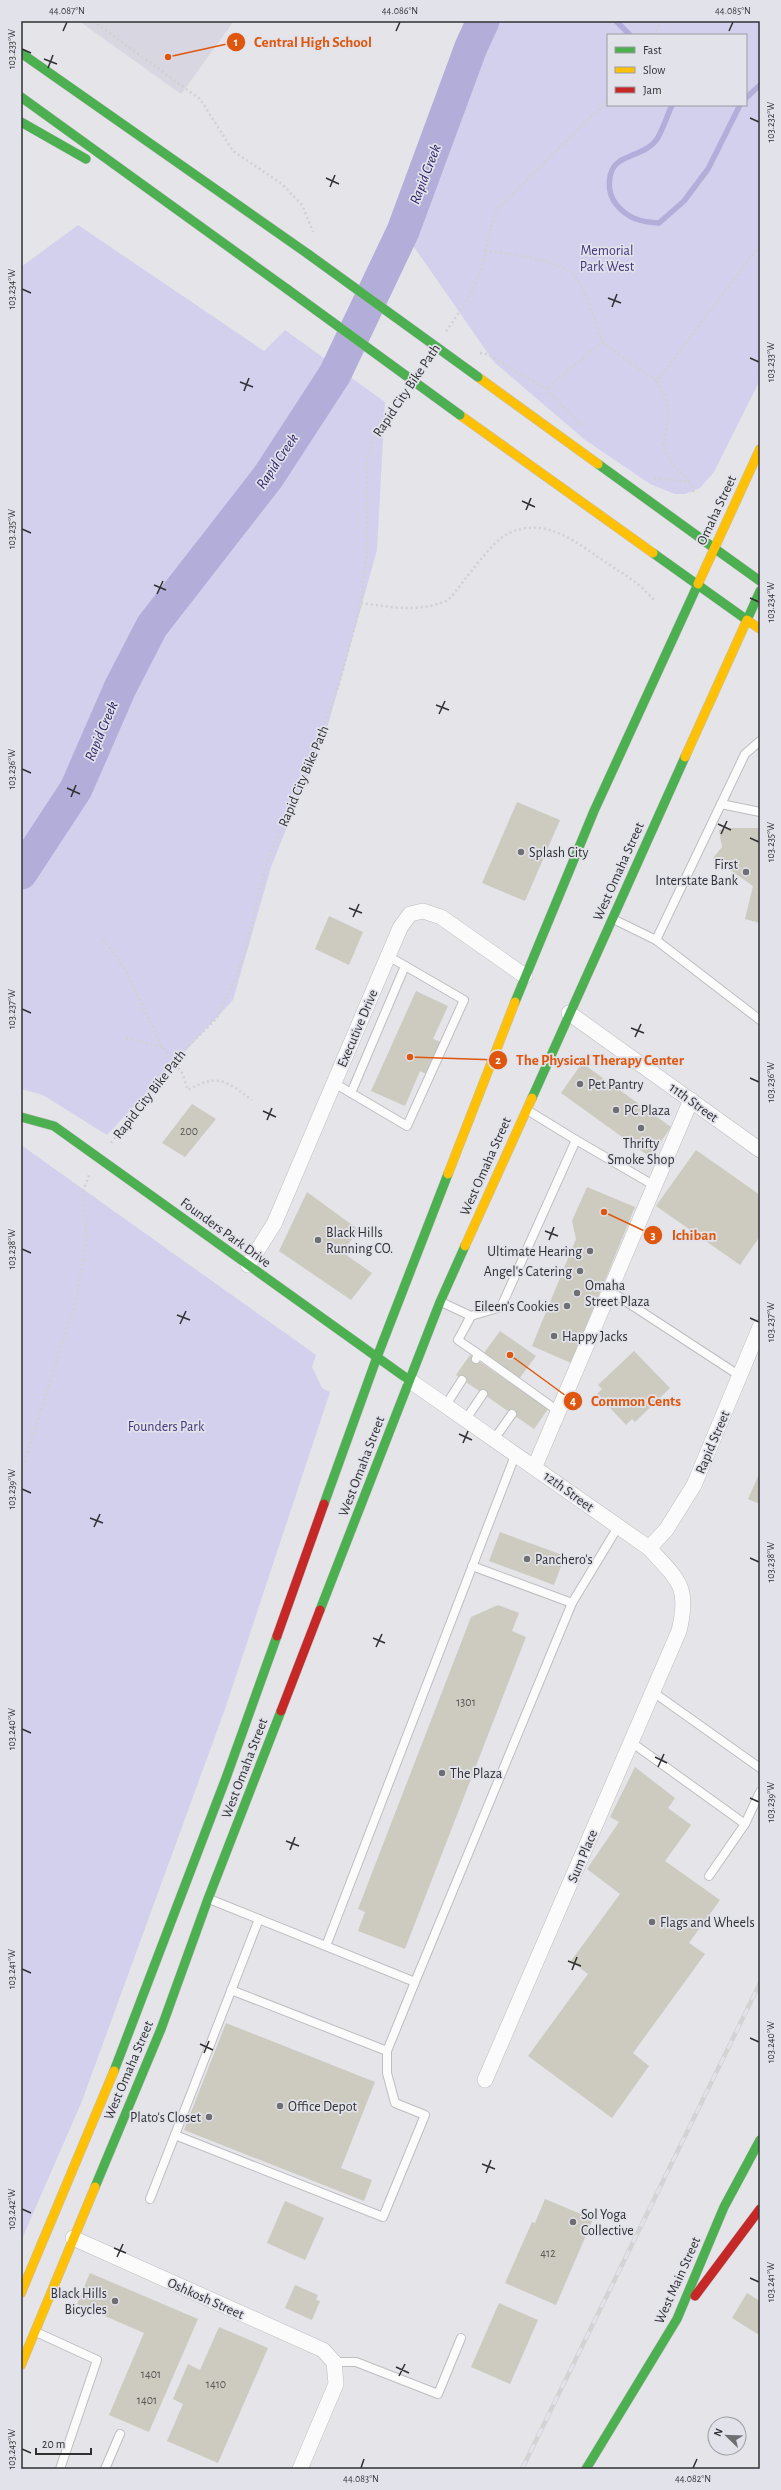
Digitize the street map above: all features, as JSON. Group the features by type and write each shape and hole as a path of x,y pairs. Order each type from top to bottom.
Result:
{"main road":[{"path":"21,53 146,143 308,254 760,581"},
{"path":"21,97 760,630"},
{"path":"21,122 184,215"},
{"name":"Omaha Street","path":"698,584 760,449"},
{"name":"West Omaha Street","path":"21,2293 120,2056 220,1793 376,1357 526,976 594,811 698,584"},
{"name":"West Omaha Street","path":"21,2365 161,2029 208,1899 440,1302 760,591"},
{"name":"Founders Park Drive","path":"21,1117 54,1126 410,1380"},
{"name":"West Main Street","path":"586,2469 677,2319 724,2207 760,2140"},
{"path":"677,2319 751,2224 760,2209"}],"street":[{"name":"Executive Drive","path":"248,1265 274,1224 400,928 410,914 423,911 441,917 526,976"},
{"name":"11th Street","path":"569,1013 760,1150"},
{"path":"534,1466 691,1100"},
{"name":"Rapid Street","path":"649,1548 666,1530 694,1485 760,1327"},
{"name":"12th Street","path":"410,1380 495,1438 649,1548 673,1574 683,1589 684,1609 679,1631"},
{"name":"Sum Place","path":"485,2080 679,1631"},
{"name":"Oshkosh Street","path":"73,2238 323,2350 334,2362"},
{"path":"300,2469 336,2384 334,2362"}],"lane":[{"path":"656,940 745,754 760,741"},
{"path":"722,804 760,812"},
{"path":"612,918 656,940 760,1020"},
{"path":"334,1083 407,1126 464,1000 388,956"},
{"path":"351,1093 405,966"},
{"path":"526,1109 655,1186"},
{"path":"440,1302 471,1316 501,1307 576,1140"},
{"path":"610,1291 740,1376"},
{"path":"471,1316 458,1340 498,1371 558,1411"},
{"path":"446,1404 462,1380"},
{"path":"466,1419 483,1394"},
{"path":"495,1438 512,1414"},
{"path":"326,1946 516,1453"},
{"path":"175,2134 383,2217 424,2115 395,2103 387,2073 387,2051 572,1603 618,1527"},
{"path":"472,1566 572,1603"},
{"path":"653,1692 760,1768"},
{"path":"631,1742 745,1824"},
{"path":"709,1876 745,1824 760,1792"},
{"path":"208,1899 415,1982"},
{"path":"150,2199 259,1919"},
{"path":"231,1990 387,2051"},
{"path":"35,2332 97,2360 60,2469"},
{"path":"334,2362 356,2362 438,2394 462,2338"},
{"path":"105,2469 120,2434"}],"path":[{"path":"93,21 200,98 233,151 282,184 302,205 315,237"},
{"path":"654,34 662,21"},
{"name":"Rapid City Bike Path","path":"443,335 476,283 486,251 492,220 503,201 607,101"},
{"path":"657,381 760,246"},
{"path":"486,251 548,263 571,274 588,300 602,342 657,381 665,397 668,412 663,446 672,463 690,482 694,493"},
{"path":"546,388 602,342"},
{"path":"478,353 487,354 546,388 589,433"},
{"name":"Rapid City Bike Path","path":"21,1472 74,1307 86,1245 84,1189 89,1174 172,1061 217,1018 232,986 246,950 265,866 306,775 340,681 360,603 369,525 367,457 375,432 402,393"},
{"path":"646,474 653,478 690,482"},
{"path":"360,603 418,608 437,605 448,600 495,543 509,533 527,528 559,532 577,542 630,577 654,600"},
{"path":"103,939 125,969 162,1047 182,1073 188,1090 205,1081 217,1079 226,1082 252,1100"},
{"path":"126,1038 162,1047"}],"shaded area":[{"path":"79,21 234,21 181,94"}],"green space":[{"name":"Memorial Park West","path":"483,21 760,21 760,380 714,472 700,488 685,494 675,494 650,484 584,439 494,362 403,231 471,47"},
{"path":"78,225 264,351 285,330 385,402 377,550 328,725 271,867 233,1000 107,1135 43,1095 21,1089 21,267"},
{"name":"Founders Park","path":"21,1145 316,1355 312,1367 322,1388 330,1392 225,1709 82,2101 21,2241"}],"building":[{"name":"Splash City","path":"517,802 560,820 525,901 482,883"},
{"name":"First Interstate Bank","path":"730,828 760,828 760,923 745,919 753,886 713,858 722,847 719,830"},
{"path":"329,916 363,932 349,965 315,949"},
{"path":"416,991 448,1006 433,1039 441,1042 426,1074 420,1071 405,1106 371,1091"},
{"name":"PC Plaza","path":"582,1063 671,1127 650,1157 561,1093"},
{"path":"192,1104 216,1119 185,1157 162,1143"},
{"path":"696,1150 760,1195 760,1236 740,1265 656,1206"},
{"name":"Omaha Street Plaza","path":"587,1187 635,1207 571,1363 532,1346 576,1239 572,1221"},
{"name":"Black Hills Running CO.","path":"307,1192 359,1230 342,1252 372,1273 351,1300 279,1251"},
{"path":"500,1331 536,1356 519,1379 484,1353"},
{"path":"634,1351 670,1388 635,1422 632,1419 626,1425 597,1394 602,1389 598,1385"},
{"path":"470,1355 548,1409 534,1429 456,1375"},
{"path":"760,1472 760,1504 748,1499"},
{"name":"Panchero's","path":"500,1532 565,1556 554,1585 489,1561"},
{"name":"The Plaza","path":"498,1605 519,1613 512,1631 526,1637 405,1949 358,1931 365,1912 358,1909 471,1617"},
{"name":"Flags and Wheels","path":"635,1767 675,1798 668,1808 691,1825 665,1861 720,1900 689,1943 705,1954 633,2053 649,2066 612,2118 528,2056 588,1974 571,1961 620,1894 587,1869 619,1822 610,1817"},
{"name":"Office Depot","path":"226,2023 375,2082 341,2168 372,2180 364,2201 184,2130"},
{"path":"545,2199 593,2219 556,2305 505,2283 532,2222 535,2223"},
{"path":"285,2201 324,2218 305,2260 267,2243"},
{"path":"90,2273 198,2319 149,2432 109,2415 144,2333 77,2304"},
{"path":"295,2285 318,2295 316,2300 320,2301 312,2320 285,2308"},
{"path":"747,2293 760,2301 759,2335 732,2318"},
{"path":"499,2303 538,2320 510,2384 471,2367"},
{"path":"219,2327 268,2348 218,2463 167,2441 183,2404 173,2399 188,2364 200,2370"}],"waterway":[{"name":"Rapid Creek","path":"21,873 76,789 120,688 152,626 268,477 335,374 403,231 471,47 483,21"},
{"path":"616,21 629,34"},
{"path":"747,97 760,85"},
{"path":"672,106 654,143 650,147 620,161 615,165 610,176 609,182 611,194 616,204 625,213 641,221 659,223 684,201 708,169 740,106"}],"railway":[{"path":"522,2469 760,1983"}],"traffic: fast":[{"path":"21,53 308,254"},
{"path":"21,97 287,289"},
{"path":"21,122 86,159"},
{"path":"308,254 478,377"},
{"path":"287,289 460,415"},
{"path":"598,464 714,548"},
{"path":"714,548 760,581"},
{"path":"653,553 747,620 760,591"},
{"path":"515,1002 594,811 698,584"},
{"path":"532,1098 685,757"},
{"path":"21,1117 54,1126 409,1380"},
{"path":"324,1504 377,1357 448,1174"},
{"path":"320,1610 440,1302 465,1246"},
{"path":"114,2071 226,1778 277,1636"},
{"path":"95,2187 161,2029 208,1899 281,1711"},
{"path":"586,2469 677,2319 724,2207 760,2140"}],"traffic: slow":[{"path":"478,377 598,464"},
{"path":"460,415 653,553"},
{"path":"698,584 760,449"},
{"path":"685,757 747,620 760,629"},
{"path":"448,1174 515,1002"},
{"path":"465,1246 532,1098"},
{"path":"21,2293 114,2071"},
{"path":"21,2365 95,2187"}],"traffic: jam":[{"path":"277,1636 324,1504"},
{"path":"281,1711 320,1610"},
{"path":"695,2296 760,2209"}],"place":[{"name":"Central High School","path":"168,57"},
{"name":"Splash City","path":"521,852"},
{"name":"First Interstate Bank","path":"746,872"},
{"name":"The Physical Therapy Center","path":"410,1057"},
{"name":"Pet Pantry","path":"580,1084"},
{"name":"PC Plaza","path":"616,1110"},
{"name":"Thrifty Smoke Shop","path":"641,1128"},
{"name":"Ichiban","path":"604,1212"},
{"name":"Black Hills Running CO.","path":"318,1240"},
{"name":"Ultimate Hearing","path":"590,1251"},
{"name":"Angel's Catering","path":"580,1271"},
{"name":"Omaha Street Plaza","path":"577,1293"},
{"name":"Eileen's Cookies","path":"567,1306"},
{"name":"Happy Jacks","path":"554,1336"},
{"name":"Common Cents","path":"510,1355"},
{"name":"Panchero's","path":"527,1559"},
{"name":"The Plaza","path":"442,1773"},
{"name":"Flags and Wheels","path":"652,1922"},
{"name":"Office Depot","path":"280,2106"},
{"name":"Plato's Closet","path":"209,2117"},
{"name":"Sol Yoga Collective","path":"573,2222"},
{"name":"Black Hills Bicycles","path":"115,2301"}]}
